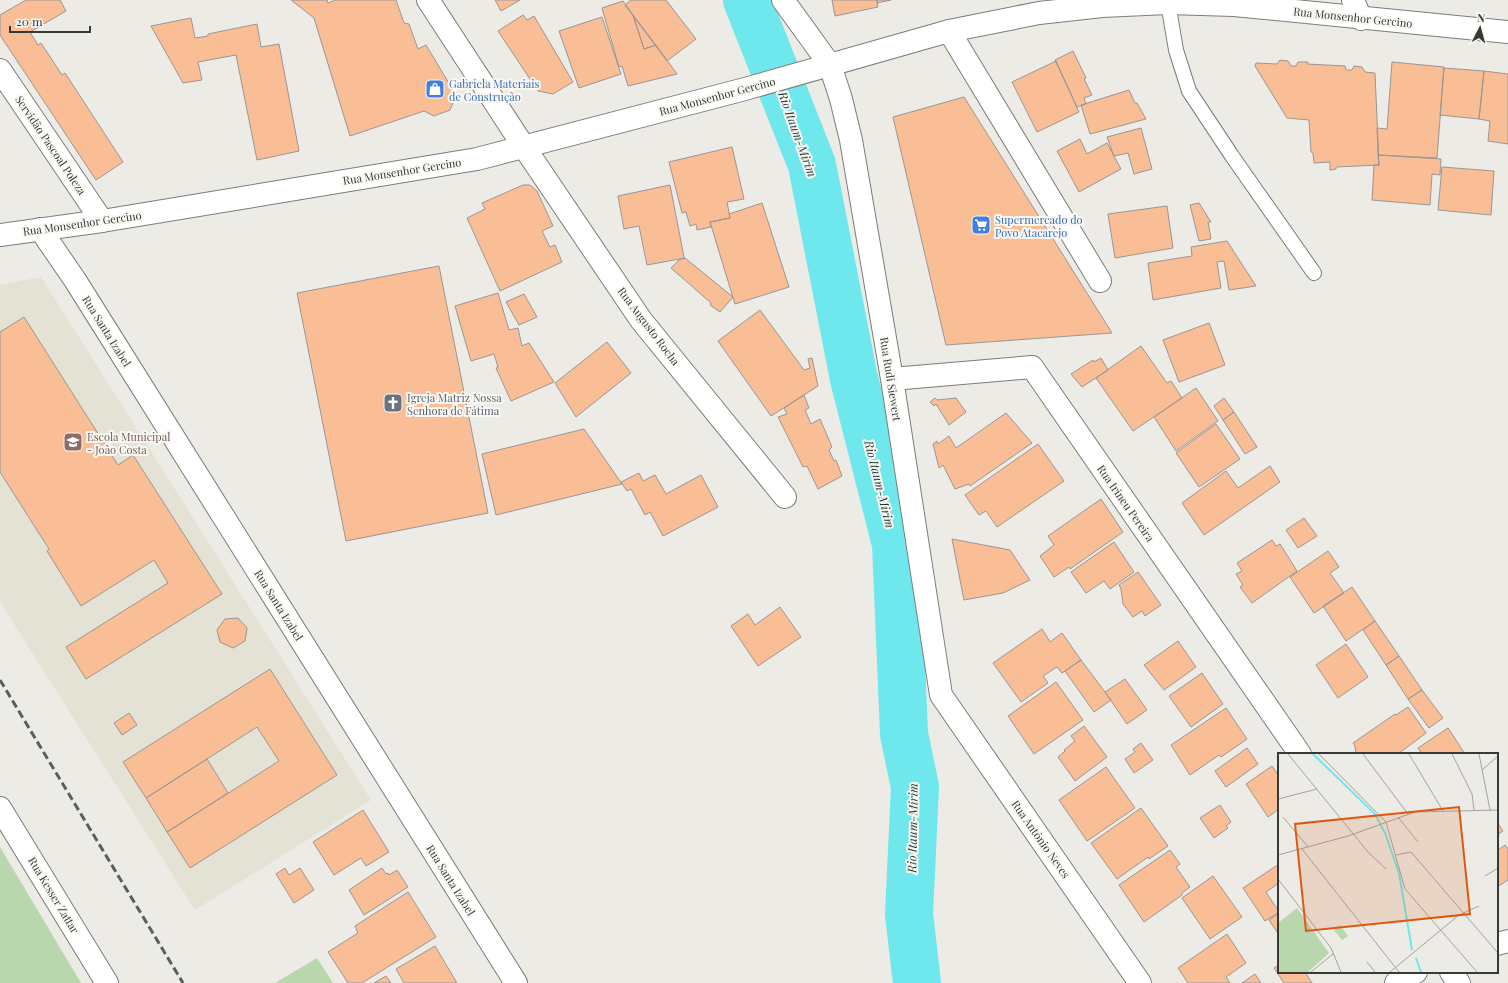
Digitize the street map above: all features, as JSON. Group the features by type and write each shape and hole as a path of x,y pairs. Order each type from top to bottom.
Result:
{"street":[{"name":"Rua Augusto Rocha","path":"428,0 524,147 641,320 785,497"},
{"name":"Rua Rudi Siewert","path":"783,0 820,68 841,99 851,140 892,379 941,695"},
{"name":"Rua Monsenhor Gercino","path":"0,235 102,221 477,159 745,89 1034,7 1168,3 1357,9 1508,32"},
{"path":"949,31 1100,281"},
{"name":"Servidão Pascoal Poleza","path":"0,70 102,221"},
{"name":"Rua Santa Izabel","path":"40,229 75,280 516,983"},
{"name":"Rua Irineu Pereira","path":"892,379 1032,367 1299,753"},
{"name":"Rua Antônio Neves","path":"941,695 1140,983"},
{"name":"Rua Kesser Zattar","path":"0,808 107,983"},
{"path":"1498,944 1508,941"},
{"path":"1396,983 1414,973"},
{"path":"1452,973 1459,983"}],"lane":[{"path":"1168,3 1176,50 1189,91 1236,162 1314,273"}],"shaded area":[{"path":"41,277 371,800 195,910 0,602 0,285"}],"green space":[{"path":"0,847 81,983 0,983"},
{"path":"317,958 333,983 275,983"}],"building":[{"path":"26,0 60,0 66,11 30,32 38,45 41,43 62,75 65,73 123,162 96,180 0,35 0,15"},
{"path":"291,0 327,0 328,3 335,0 396,0 404,23 409,24 418,49 426,45 456,95 450,110 434,116 424,111 350,136 314,18"},
{"path":"495,0 520,0 501,11"},
{"path":"631,0 666,0 696,39 667,61 625,5"},
{"path":"832,0 877,0 878,7 835,16"},
{"path":"877,0 891,0 877,3"},
{"path":"623,1 633,15 644,49 656,45 677,74 628,86 622,66 619,67 602,8"},
{"path":"523,15 527,20 534,16 573,82 553,94 538,91 498,31"},
{"path":"633,15 656,45 644,49"},
{"path":"602,17 621,74 579,88 559,31"},
{"path":"191,18 195,38 257,24 261,47 279,44 299,151 257,160 236,55 198,62 202,80 183,83 151,26"},
{"path":"1073,51 1086,78 1084,79 1092,95 1084,98 1086,104 1077,107 1055,60"},
{"path":"1280,60 1288,61 1291,66 1296,66 1298,62 1308,62 1307,64 1345,66 1346,70 1352,70 1354,66 1362,67 1365,72 1375,73 1379,165 1336,167 1336,169 1330,170 1330,162 1314,163 1313,153 1311,152 1309,120 1287,118 1255,66 1256,63 1277,64"},
{"path":"1056,61 1079,112 1037,132 1012,82"},
{"path":"1392,62 1444,67 1437,158 1378,155 1377,128 1387,129"},
{"path":"1444,68 1484,71 1479,119 1440,115"},
{"path":"1484,71 1508,74 1508,144 1488,141 1490,121 1479,119"},
{"path":"1129,90 1135,103 1137,103 1146,119 1090,134 1081,105"},
{"name":"Supermercado do Povo Atacarejo","path":"964,97 1112,333 946,345 893,117"},
{"path":"1141,128 1152,169 1134,174 1128,153 1114,156 1107,137"},
{"path":"1080,139 1087,154 1107,143 1121,169 1079,192 1057,151"},
{"path":"732,147 744,199 727,202 730,218 710,222 711,227 697,230 696,224 690,226 686,212 682,213 669,162"},
{"path":"1378,155 1441,159 1440,175 1432,174 1430,205 1372,200 1374,165 1379,165"},
{"path":"1442,167 1494,171 1491,215 1438,210"},
{"path":"523,185 530,185 537,191 553,226 542,231 550,247 555,245 562,262 500,291 467,218 485,209 482,203"},
{"path":"670,185 685,258 647,265 639,226 624,229 618,196"},
{"path":"762,203 789,287 735,304 710,222 730,218 729,214"},
{"path":"1199,203 1211,222 1208,222 1211,239 1199,241 1190,205"},
{"path":"1167,206 1173,248 1115,258 1108,214"},
{"path":"1227,241 1256,286 1229,290 1224,261 1217,262 1221,288 1153,300 1148,263 1192,256 1191,247"},
{"path":"685,258 733,297 720,312 710,305 711,303 671,268 680,259"},
{"name":"Igreja Matriz Nossa Senhora de Fátima","path":"439,266 488,513 346,541 297,293"},
{"path":"498,293 509,330 518,328 522,346 529,343 554,382 511,401 496,368 498,367 494,354 471,361 455,306"},
{"path":"524,294 537,317 519,325 506,302"},
{"path":"760,310 804,370 810,368 808,359 812,358 818,386 771,416 718,341"},
{"path":"24,317 118,465 133,455 222,594 86,679 66,647 168,583 154,560 81,606 47,551 49,549 0,472 0,332"},
{"path":"1209,323 1225,365 1179,382 1163,340"},
{"path":"607,342 631,373 576,417 555,383"},
{"path":"1141,346 1167,383 1171,381 1182,398 1133,431 1096,378"},
{"path":"1101,358 1108,370 1082,387 1071,374 1093,360 1094,362"},
{"path":"1196,388 1218,421 1176,451 1154,417"},
{"path":"804,395 809,408 805,410 811,424 820,419 832,447 829,450 834,461 836,460 842,476 818,489 807,466 803,467 778,417 787,414 784,408"},
{"path":"935,398 937,400 956,398 966,412 949,425 936,404 934,406 930,402"},
{"path":"1224,398 1234,412 1223,420 1214,406"},
{"path":"1234,412 1257,447 1245,454 1223,420"},
{"path":"1006,413 1032,443 970,486 969,484 955,489 943,465 939,468 933,444 937,441 938,444 949,436 956,448"},
{"path":"1216,424 1240,459 1199,487 1176,453"},
{"path":"584,429 622,484 496,515 482,454"},
{"path":"1038,444 1064,481 997,527 986,511 979,515 965,495"},
{"path":"1270,466 1280,482 1204,535 1182,503 1226,471 1238,488"},
{"path":"639,473 643,481 655,475 666,494 701,475 718,507 663,536 650,512 645,515 631,489 627,491 621,482"},
{"path":"1101,499 1123,532 1070,569 1069,567 1054,577 1040,556 1054,545 1048,536"},
{"path":"1304,518 1317,536 1298,548 1286,530"},
{"path":"952,539 1010,550 1030,580 1003,593 964,600"},
{"path":"1272,540 1276,546 1280,544 1297,571 1252,603 1240,587 1243,585 1236,574 1242,571 1237,563"},
{"path":"1114,542 1134,572 1110,589 1104,581 1086,593 1071,572"},
{"path":"1328,551 1339,567 1330,573 1344,593 1314,613 1290,577"},
{"path":"1138,572 1161,605 1145,616 1142,611 1133,617 1123,604 1119,585"},
{"path":"1352,587 1375,621 1346,641 1323,606"},
{"path":"780,607 801,637 758,666 731,626 748,614 755,625"},
{"path":"238,618 247,628 245,641 233,648 220,642 217,630 225,619"},
{"path":"1375,621 1399,656 1386,665 1363,630"},
{"path":"1042,629 1050,642 1062,633 1081,660 1062,673 1057,667 1043,676 1048,683 1021,702 993,663"},
{"path":"1178,641 1196,667 1164,690 1144,665"},
{"path":"1346,644 1368,677 1338,698 1316,665"},
{"path":"1399,656 1422,690 1408,699 1386,665"},
{"path":"1081,660 1111,700 1094,712 1065,671"},
{"path":"270,669 337,775 190,868 167,832 279,761 257,727 146,798 123,762"},
{"path":"1202,673 1223,704 1191,727 1169,696"},
{"path":"1125,679 1147,710 1127,724 1105,692"},
{"path":"1056,682 1083,720 1034,754 1008,716"},
{"path":"1422,690 1443,718 1429,728 1408,699"},
{"path":"1408,707 1426,733 1399,753 1356,753 1353,743 1395,714 1396,715"},
{"path":"1226,708 1247,739 1221,757 1219,755 1190,775 1171,745"},
{"path":"129,713 137,725 122,735 114,723"},
{"path":"1084,726 1107,757 1075,781 1058,757 1075,741 1071,736"},
{"path":"1448,728 1464,753 1421,753 1418,748"},
{"path":"1141,743 1153,760 1134,773 1125,759 1135,752 1133,749"},
{"path":"1247,748 1258,764 1226,787 1215,771"},
{"path":"207,759 228,793 167,832 146,798"},
{"path":"1272,766 1278,775 1278,810 1268,817 1246,784"},
{"path":"1106,767 1135,808 1087,841 1059,800"},
{"path":"1220,805 1231,822 1226,826 1228,828 1214,838 1200,818"},
{"path":"1141,808 1168,846 1149,859 1148,857 1117,879 1091,843"},
{"path":"363,810 389,852 366,866 361,858 334,875 313,842"},
{"path":"1498,824 1503,831 1498,834"},
{"path":"1505,845 1508,849 1508,880 1498,886 1498,850"},
{"path":"1170,850 1180,864 1176,867 1190,887 1182,893 1182,895 1144,922 1119,885"},
{"path":"1278,865 1278,884 1266,892 1278,913 1265,921 1243,888"},
{"path":"285,868 289,875 300,868 314,890 294,903 276,874"},
{"path":"382,868 386,874 388,873 389,875 397,870 408,887 364,915 349,890"},
{"path":"1213,876 1242,917 1210,939 1182,898"},
{"path":"408,892 436,937 362,983 348,983 328,952 358,933 355,926"},
{"path":"1278,914 1278,934 1269,920"},
{"path":"1227,934 1246,963 1226,977 1230,983 1188,983 1178,968"},
{"path":"435,946 457,983 404,983 396,969"},
{"path":"1278,966 1278,973 1306,973 1312,983 1284,983 1274,968"},
{"path":"1255,974 1261,983 1242,983"},
{"path":"386,976 391,983 374,983"}],"waterway":[{"name":"Rio Itaum-Mirim","path":"747,0 812,165 854,379 896,544 904,734 915,787 909,914 917,983"}],"railway":[{"path":"0,680 183,983"}],"place":[{"name":"Gabriela Materiais de Construção","path":"435,89"},
{"name":"Supermercado do Povo Atacarejo","path":"981,225"},
{"name":"Igreja Matriz Nossa Senhora de Fátima","path":"393,403"},
{"name":"Escola Municipal - João Costa","path":"73,442"}]}
